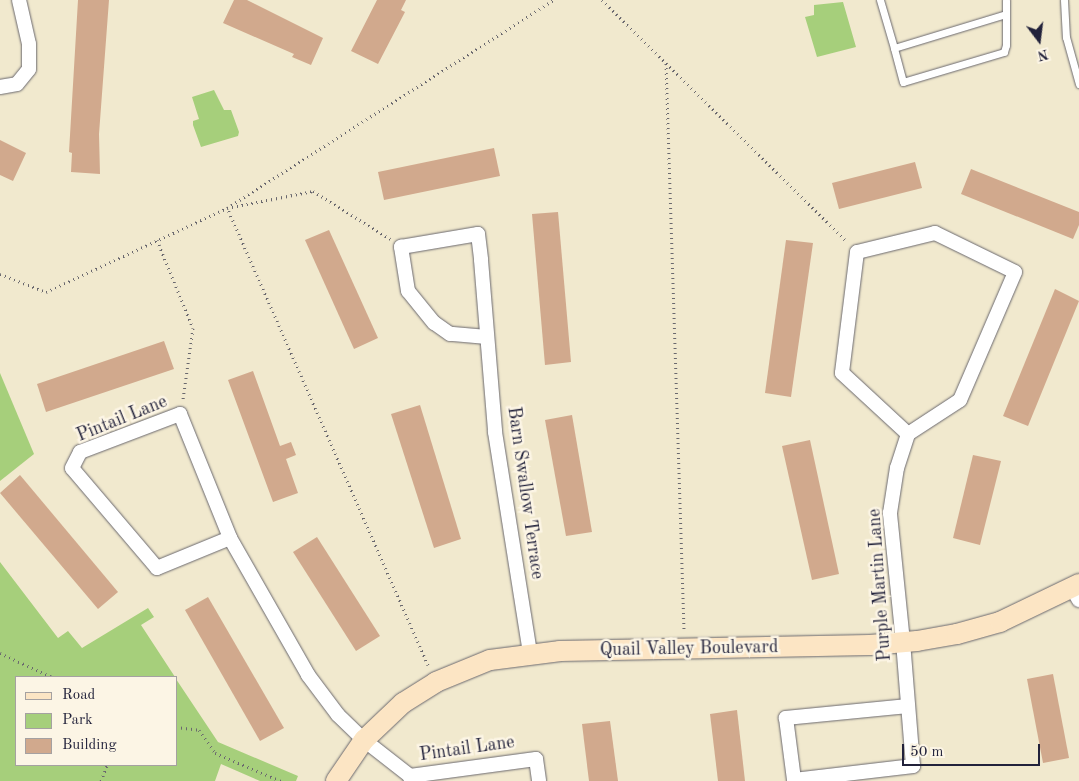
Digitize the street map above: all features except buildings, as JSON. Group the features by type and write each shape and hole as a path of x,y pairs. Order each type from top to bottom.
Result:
{"street":[{"path":"0,87 17,84 29,69 29,44 19,0"},
{"path":"935,233 1015,272 960,400 908,434 842,373 857,252 935,233"},
{"name":"Barn Swallow Terrace","path":"401,246 478,234 495,432 530,653"},
{"path":"401,246 408,291 434,323 450,334 487,337"},
{"name":"Pintail Lane","path":"230,538 157,568 72,468 80,452 180,414 230,538 308,675 338,715 364,740 411,778 536,759 539,781"},
{"name":"Purple Martin Lane","path":"908,434 896,468 890,513 914,766 794,780 786,718 908,706"},
{"name":"Quail Valley Boulevard","path":"336,781 364,740 396,708 436,682 479,664 530,653 903,642 984,627 1077,590"}],"lane":[{"path":"880,0 903,82 997,55 1006,47 1006,0"},
{"path":"1064,0 1066,37 1079,84"},
{"path":"894,48 1006,14"}],"path":[{"path":"0,274 46,292 227,208 554,0"},
{"path":"602,0 857,252"},
{"path":"666,63 684,649"},
{"path":"227,208 313,191 401,246"},
{"path":"227,208 436,682"},
{"path":"157,240 194,328 180,414"},
{"path":"0,653 50,676"},
{"path":"178,727 199,730 215,752 281,781"},
{"path":"101,781 107,766"}],"green space":[{"path":"843,2 856,47 817,57 805,17 814,15 814,5"},
{"path":"214,90 224,110 231,110 239,132 238,136 201,147 193,125 193,121 199,119 192,97"},
{"path":"0,373 34,454 0,481"},
{"path":"0,562 58,638 68,631 82,648 148,608 154,617 141,625 174,676 15,676 15,766 178,766 178,682 218,742 298,776 296,781 260,781 221,764 215,781 0,781"}]}
